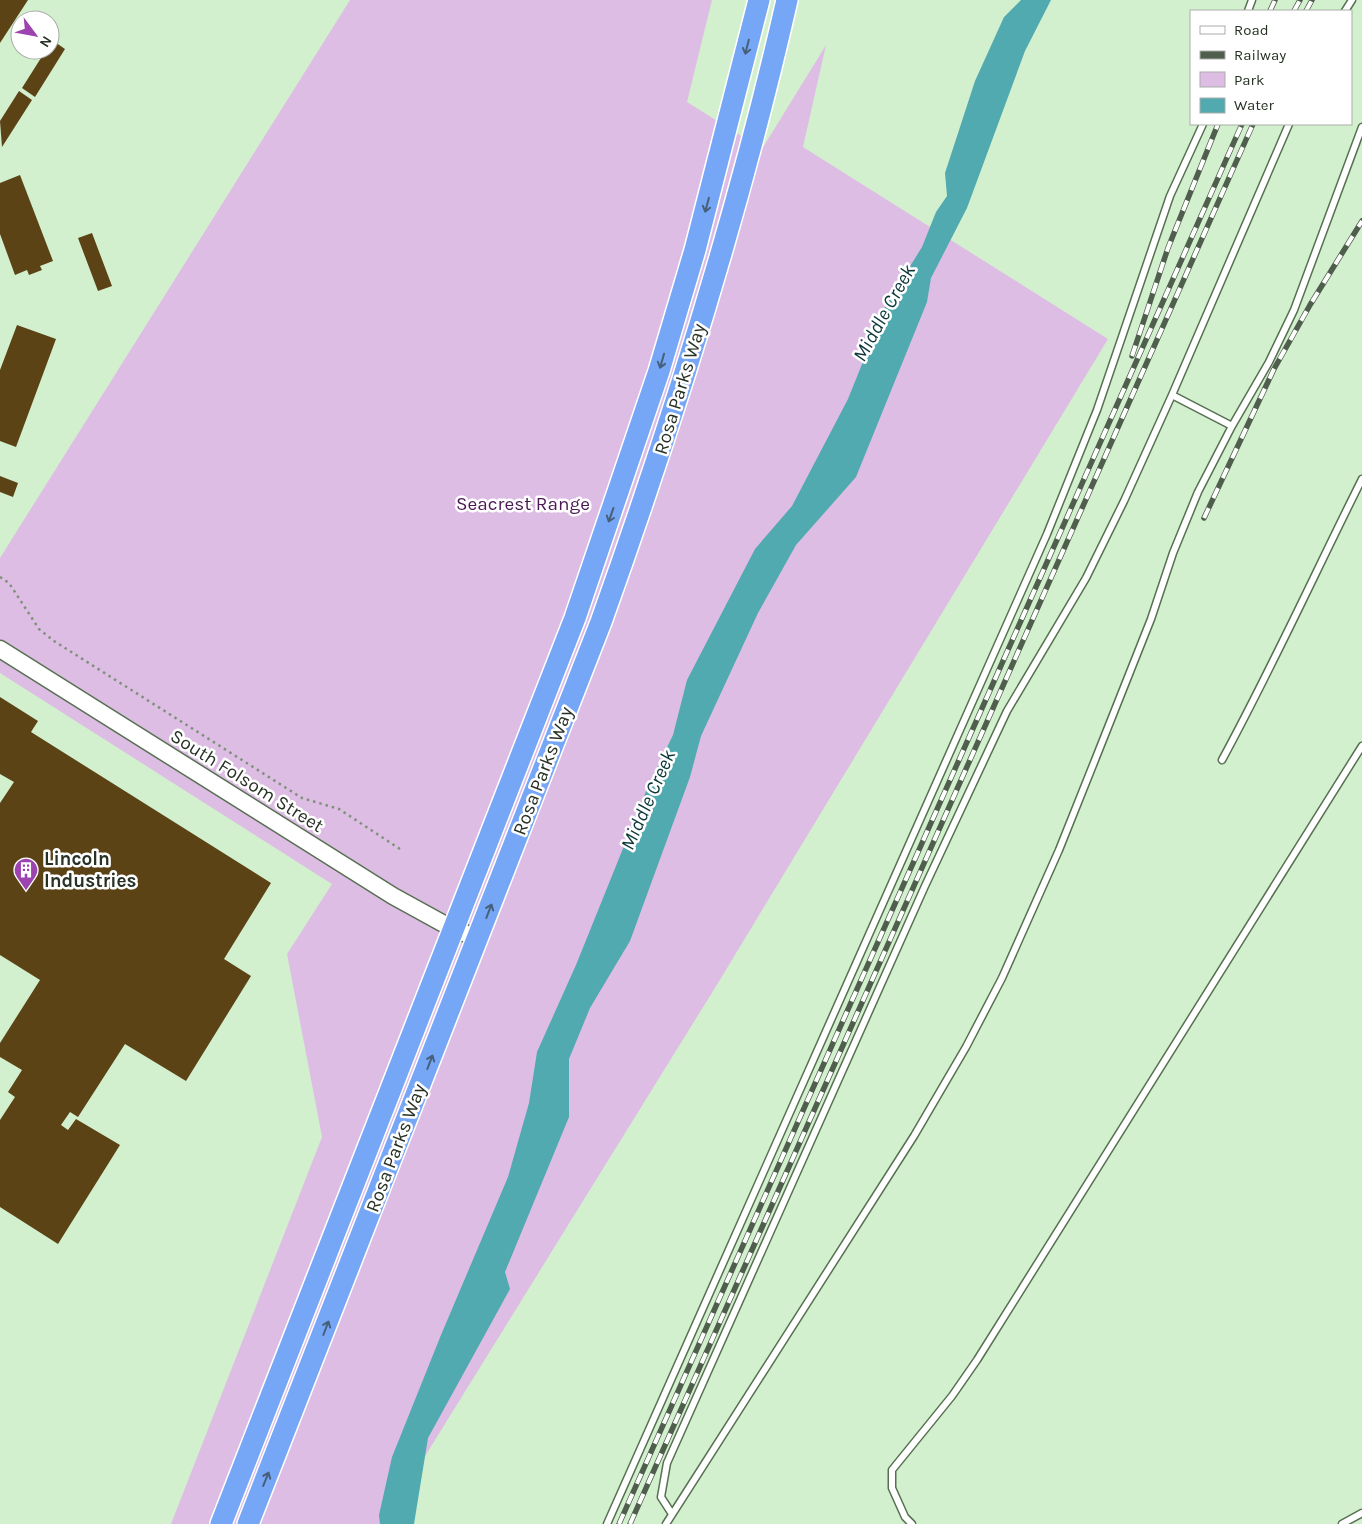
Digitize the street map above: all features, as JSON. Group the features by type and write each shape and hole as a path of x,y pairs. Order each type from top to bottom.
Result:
{"highway":[{"name":"Rosa Parks Way","path":"221,1524 575,618 621,487 695,250 759,0"},
{"name":"Rosa Parks Way","path":"248,1524 601,622 646,496 725,240 787,0"}],"street":[{"name":"South Folsom Street","path":"0,649 392,896 453,929 478,938"}],"lane":[{"path":"607,1524 1047,534 1097,410 1170,196 1203,125"},
{"path":"672,1514 661,1497 667,1463 820,1117 999,727 1086,578 1172,395 1289,125"},
{"path":"666,1524 828,1274 914,1136 966,1047 997,986 1066,832 1151,619 1173,553 1194,501 1232,426 1269,362 1294,310 1362,127"},
{"path":"1172,395 1232,426"},
{"path":"1222,760 1267,676 1302,599 1362,479"},
{"path":"912,1524 905,1517 892,1488 892,1470 952,1396 977,1360 1362,746"},
{"path":"1342,1524 1362,1513"}],"path":[{"path":"0,577 9,583 39,629 54,641 302,798 339,810 400,849"}],"green space":[{"name":"Seacrest Range","path":"350,0 712,0 687,102 762,149 826,45 803,147 1108,339 718,983 383,1524 171,1524 322,1137 287,954 332,884 0,673 0,558"}],"water":[{"name":"Middle Creek","path":"1021,0 1051,0 1025,51 967,208 931,278 927,302 856,477 796,545 758,613 701,736 690,777 630,941 590,1008 569,1059 569,1117 505,1272 510,1289 428,1438 414,1524 380,1524 379,1515 392,1457 508,1177 529,1103 537,1052 576,965 647,789 673,735 687,680 755,549 792,506 848,399 885,307 922,247 936,212 947,196 945,173 975,81 1004,17"}],"building":[{"path":"0,0 28,0 21,10 10,10 10,28 0,43"},
{"path":"60,46 65,49 60,57"},
{"path":"40,60 58,60 35,97 22,88"},
{"path":"19,91 32,100 2,147 0,121"},
{"path":"20,175 53,261 40,266 42,270 29,275 27,270 15,275 0,234 0,183"},
{"path":"92,233 112,286 98,291 78,238"},
{"path":"17,325 56,339 16,447 0,441 0,370"},
{"path":"0,476 18,483 13,497 0,492"},
{"path":"0,697 38,721 31,732 271,883 224,959 251,976 186,1081 125,1044 78,1117 70,1112 61,1125 68,1130 76,1119 120,1145 58,1244 0,1207 0,1120 15,1097 8,1092 22,1070 0,1057 0,1043 40,980 0,955 0,803 14,782 0,774"}],"railway":[{"path":"1270,10 1275,0"},
{"path":"1295,10 1300,0"},
{"path":"1307,10 1312,0"},
{"path":"1132,356 1168,248 1218,125"},
{"path":"619,1524 1242,125"},
{"path":"630,1524 1253,125"},
{"path":"1204,518 1274,369 1310,305 1362,221"}],"place":[{"name":"Lincoln Industries","path":"26,891"}]}
